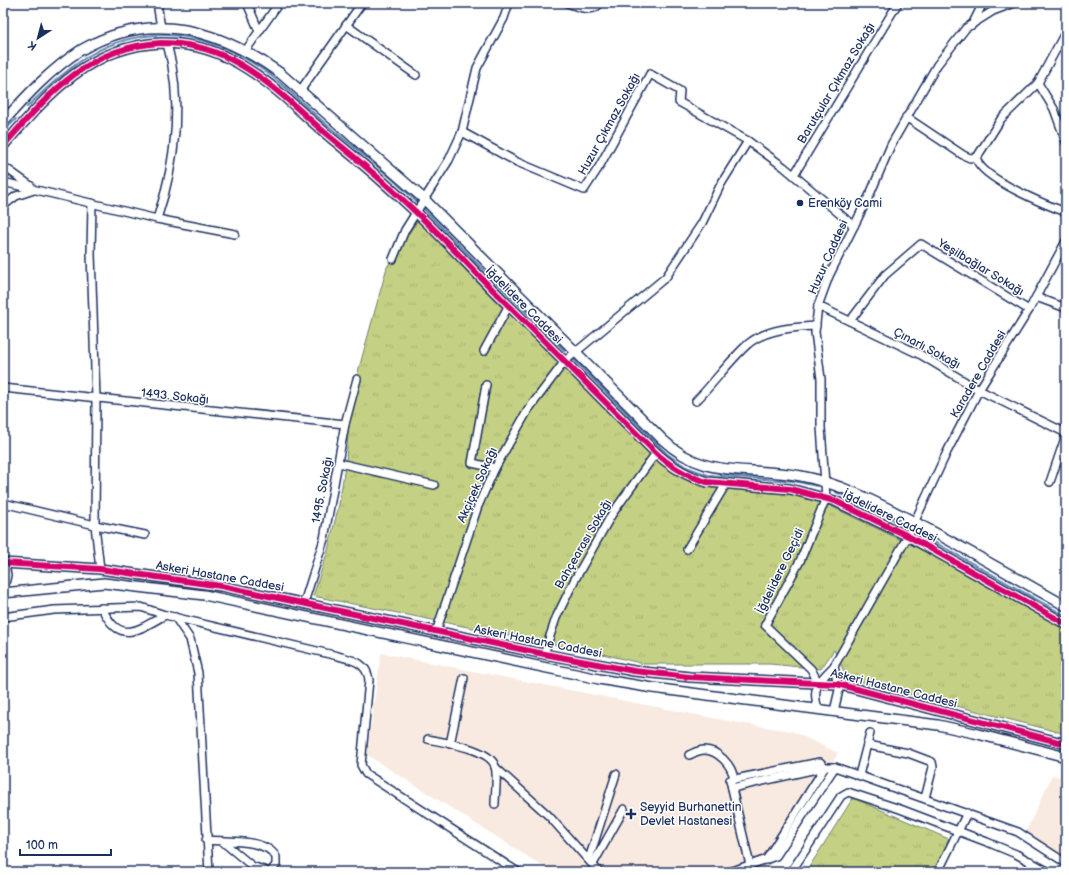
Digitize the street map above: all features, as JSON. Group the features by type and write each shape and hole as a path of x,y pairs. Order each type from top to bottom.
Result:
{"street":[{"path":"157,3 161,28"},
{"path":"247,3 259,31"},
{"path":"246,50 279,3"},
{"path":"300,91 362,3"},
{"path":"393,259 405,230 448,160 462,132 477,68 504,18 508,3"},
{"path":"567,3 590,9 596,8 600,3"},
{"name":"Barutçular Çıkmaz Sokağı","path":"794,176 898,3"},
{"path":"972,25 983,3"},
{"name":"Huzur Caddesi","path":"826,498 821,427 821,379 816,326 818,306 829,276 871,192 891,145 937,65 966,28 993,12 1014,3"},
{"path":"346,25 416,75"},
{"name":"İğdelidere Caddesi","path":"3,122 53,72 90,46 123,33 161,28 186,30 207,34 228,41 246,50 280,73 424,199 666,442 690,460 710,468 788,474 826,482 867,498 915,522 1065,604"},
{"path":"1066,31 1038,83 1001,119 977,157 979,166 986,172 1027,196 1066,212"},
{"path":"157,219 169,176 176,124 175,81 168,43"},
{"name":"İğdelidere Caddesi","path":"3,146 26,120 63,84 97,59 132,47 168,43 194,46 212,51 231,60 260,78 366,166 416,212 656,453 675,468 695,479 707,482 790,489 826,498 861,512 908,536 1066,624"},
{"name":"Huzur Çıkmaz Sokağı","path":"462,132 517,162 584,190 599,167 650,74 680,91 679,102 748,141 794,176 854,226"},
{"path":"1038,83 1054,109 1066,142"},
{"path":"23,101 26,120"},
{"path":"3,114 15,109"},
{"path":"906,117 963,155 970,158 977,157"},
{"name":"Akçiçek Sokağı","path":"436,632 453,585 472,522 495,468 528,410 564,361 666,277 702,223 721,184 748,141"},
{"path":"3,166 36,190"},
{"path":"3,182 157,219 235,234"},
{"path":"3,206 16,196 36,190"},
{"path":"92,203 91,261 96,398 95,525 100,569"},
{"name":"Karadere Caddesi","path":"908,536 947,452 979,390 1029,310 1066,241"},
{"name":"Yeşilbağlar Sokağı","path":"850,321 857,309 885,275 921,244 1029,310"},
{"path":"1036,297 1066,308"},
{"path":"484,351 508,306"},
{"name":"Çınarlı Sokağı","path":"818,306 921,355 979,390 1066,434"},
{"path":"696,401 749,343 772,332 794,327 816,326"},
{"name":"1495. Sokağı","path":"304,603 324,539 345,424 357,379"},
{"path":"486,385 472,463 495,468"},
{"name":"1493. Sokağı","path":"3,388 345,424"},
{"path":"1050,482 1066,434"},
{"name":"Bahçearası Sokağı","path":"544,654 556,618 574,581 612,514 656,453"},
{"path":"339,463 434,485"},
{"path":"688,549 726,484"},
{"name":"İğdelidere Geçidi","path":"818,682 811,669 765,625 800,561 826,498"},
{"path":"3,503 95,525 145,535"},
{"path":"818,709 815,697 818,682 834,666 908,536"},
{"path":"3,562 6,575 3,589"},
{"name":"Askeri Hastane Caddesi","path":"3,562 100,569 221,586 436,632 634,671 672,676 837,684 1066,744"},
{"name":"Askeri Hastane Caddesi","path":"3,593 104,583 196,594 599,679 653,688 834,711 955,729 1066,757"},
{"path":"3,617 54,610 141,607 165,615 338,656 362,664 366,670 369,680 361,764 366,774 518,872"},
{"path":"102,608 114,627 123,632 139,629 165,615"},
{"path":"175,617 190,638 198,673 206,840 209,872"},
{"path":"834,666 838,695 834,711"},
{"path":"450,744 464,678"},
{"path":"859,775 870,733"},
{"path":"428,739 485,754 490,758 495,767 549,816 599,872"},
{"path":"868,745 898,750 931,761 933,767 925,798"},
{"path":"689,756 701,750 715,754 730,766 734,779"},
{"path":"750,865 730,780 820,762 825,767"},
{"path":"495,767 495,804"},
{"path":"766,860 825,767"},
{"path":"732,788 825,767 835,767 1018,832 1066,863"},
{"path":"729,872 776,856 835,767"},
{"path":"591,862 616,774"},
{"path":"791,872 841,796 851,792 987,842 1030,861 1049,872"},
{"path":"591,862 624,809"},
{"path":"938,872 967,813"},
{"path":"206,840 257,844 269,849 275,855 277,860 276,865 270,872 255,868 223,842"},
{"path":"1030,861 1032,872"}],"shaded area":[{"name":"Seyyid Burhanettin Devlet Hastanesi","path":"381,653 733,722 792,731 838,753 767,872 552,872 367,755"},
{"path":"1052,775 1066,778 1066,856 1025,834"}],"green space":[{"path":"419,218 686,477 784,491 824,503 953,565 1066,627 1066,734 847,678 834,650 821,669 770,664 644,664 607,655 313,596 328,550 339,504 346,460 351,397 387,267"},
{"path":"853,798 949,839 949,843 934,872 806,872"}],"waterway":[{"path":"27,107 73,66 107,46 125,40 146,36 168,35 190,37 231,51 272,76 327,125 400,186 564,350"},
{"path":"3,132 16,119"},
{"path":"574,360 667,454 686,467 708,475 794,481 817,486"},
{"path":"836,492 869,506 901,524"},
{"path":"920,534 1066,616"}],"cycle path":[{"path":"3,146 53,92 71,77 112,53 135,46 161,43 197,47 222,55 257,75 270,85 398,195 442,237 652,449 671,465 692,477 707,482 790,489 835,501 908,536 1066,624"},
{"path":"3,563 100,569 221,586 544,654 634,671 690,677 837,684 1066,744"}],"place":[{"name":"Erenköy Cami","path":"800,203"},
{"name":"Seyyid Burhanettin Devlet Hastanesi","path":"631,814"}]}
